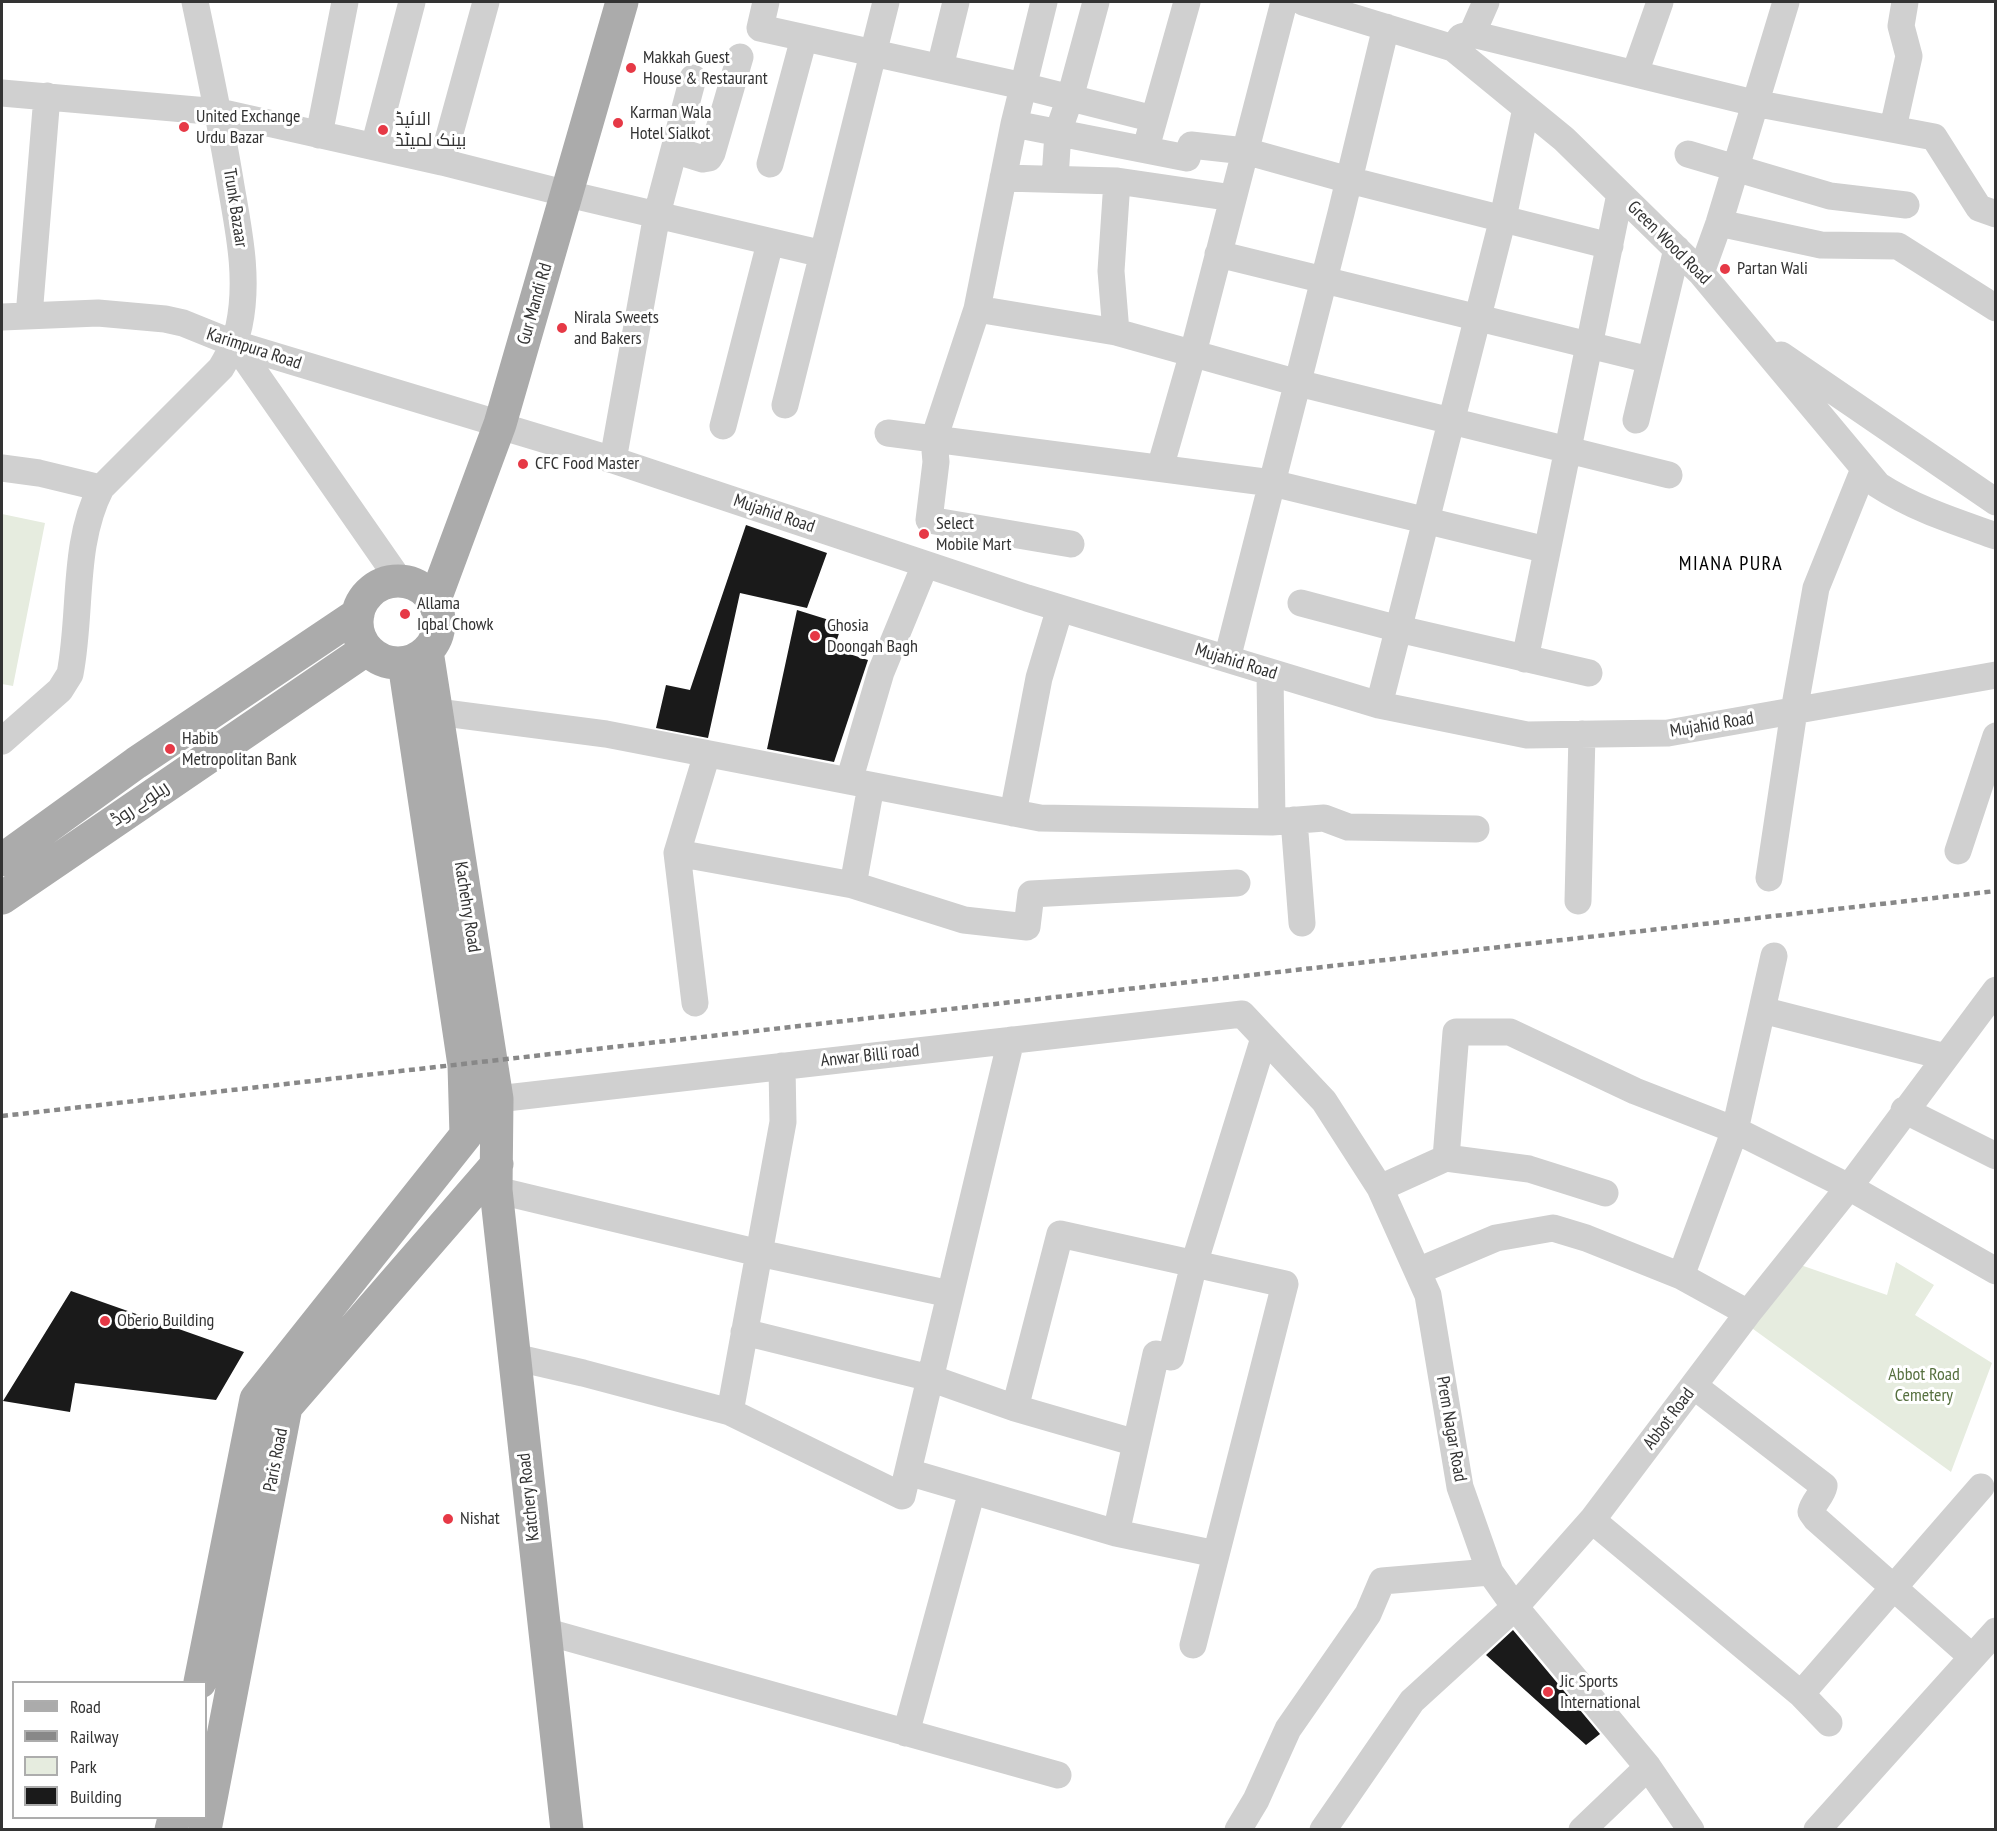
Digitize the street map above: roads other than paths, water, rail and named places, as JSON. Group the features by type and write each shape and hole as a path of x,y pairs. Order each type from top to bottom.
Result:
{"main road":[{"name":"Gur Mandi Rd","path":"434,602 500,424 622,2"},
{"path":"400,581 413,584 425,591 434,602 439,627 435,640 415,657 390,662 378,658 367,649 360,638 358,615 364,598 374,589 386,583 400,581"},
{"path":"2,860 136,762 358,615"},
{"name":"ریلوے روڈ","path":"2,898 367,649"},
{"name":"Kachehry Road","path":"415,657 437,712 494,1079 496,1177"},
{"name":"Kachehry Road","path":"415,657 464,1065 466,1135"},
{"name":"Paris Road","path":"205,1830 291,1379 466,1135"},
{"name":"Paris Road","path":"200,1681 256,1399 291,1379 496,1177"},
{"name":"Katchery Road","path":"496,1177 567,1830"}],"street":[{"name":"Trunk Bazaar","path":"195,2 219,112 242,251 244,286 235,344"},
{"path":"319,135 345,2"},
{"path":"374,147 412,2"},
{"path":"442,162 486,2"},
{"path":"766,2 760,28 1023,86 1154,119"},
{"path":"785,405 886,2"},
{"path":"940,67 956,2"},
{"path":"1044,2 1014,124 977,309 934,439 936,462 929,520 1071,544"},
{"path":"1055,179 1058,132 1070,98 1096,2"},
{"path":"1146,150 1187,2"},
{"path":"1160,468 1193,352 1284,2"},
{"name":"Green Wood Road","path":"1303,2 1386,27 1462,41 1526,108 1564,139 1701,273 1878,485 1900,500 1995,536"},
{"path":"1486,2 1462,41 1635,73 1754,103 1934,137 1978,208 1995,214"},
{"path":"1635,73 1659,2"},
{"path":"1701,273 1719,223 1786,2"},
{"path":"1893,128 1909,56 1901,26 1905,2"},
{"path":"1227,659 1324,281 1386,27"},
{"path":"770,164 804,38"},
{"path":"674,150 703,159 709,158 740,57"},
{"path":"613,459 657,214 693,78"},
{"path":"2,93 219,112 442,162 823,254"},
{"path":"29,316 47,96"},
{"path":"1379,705 1503,218 1526,108"},
{"path":"1014,124 1187,158 1191,146 1245,151 1349,180 1610,246"},
{"path":"1688,154 1830,196 1906,205"},
{"path":"1004,177 1117,181 1233,198"},
{"path":"1116,332 1111,271 1117,181"},
{"path":"1525,659 1620,194"},
{"path":"1719,223 1821,245 1898,246 1995,308"},
{"path":"723,426 770,243"},
{"path":"1636,420 1677,249"},
{"path":"1218,254 1650,360"},
{"path":"977,309 1116,332 1451,423 1669,475"},
{"name":"Karimpura Road","path":"2,317 98,313 165,319 183,323 235,344 500,424"},
{"path":"1754,337 1995,502"},
{"path":"2,741 60,690 70,674 84,533 93,503 101,488 221,368 235,344 400,581"},
{"name":"Mujahid Road","path":"500,424 510,429 613,459 1060,608 1227,659 1379,705 1527,735 1668,733 1995,675"},
{"path":"888,433 1272,483 1548,550"},
{"path":"2,468 39,473 101,488"},
{"path":"1769,878 1794,711 1816,588 1864,469"},
{"path":"853,885 860,784 880,672 925,564"},
{"path":"1301,603 1399,629 1588,673"},
{"path":"1013,813 1039,678 1060,608"},
{"path":"1270,672 1283,821 1302,923"},
{"path":"437,712 606,734 1040,818 1283,821 1324,818 1348,827 1476,829"},
{"path":"1578,900 1582,734"},
{"path":"1958,851 1995,736"},
{"path":"695,1003 677,853 707,754"},
{"path":"677,853 853,885 964,920 1027,927 1031,894 1237,883"},
{"path":"1681,1276 1734,1130 1774,956"},
{"name":"Abbot Road","path":"1323,1830 1412,1701 1515,1607 1592,1520 1748,1313 1849,1187 1995,990"},
{"path":"1762,1010 1946,1057"},
{"name":"Anwar Billi road","path":"494,1079 782,1066 1242,1014"},
{"name":"Prem Nagar Road","path":"1242,1014 1324,1101 1380,1188 1418,1271 1428,1295 1460,1486 1490,1572 1515,1607 1648,1767 1691,1830"},
{"path":"1446,1158 1456,1032 1510,1032 1635,1091 1734,1130 1849,1187 1995,1271"},
{"path":"1116,1533 1156,1354 1171,1357 1194,1264 1264,1038"},
{"path":"514,1357 730,1412 902,1496 1011,1040"},
{"path":"730,1412 783,1122 782,1066"},
{"path":"1904,1110 1995,1156"},
{"path":"1380,1188 1446,1158 1529,1169 1605,1193"},
{"path":"496,1177 759,1253 950,1294"},
{"path":"1418,1271 1496,1238 1553,1228 1586,1238 1681,1276 1748,1313"},
{"path":"1015,1408 1060,1234 1285,1284 1193,1645"},
{"path":"744,1332 930,1378 1015,1408 1136,1443"},
{"path":"1694,1386 1824,1486 1811,1512 1816,1519 1972,1657"},
{"path":"908,1472 1116,1533 1216,1554"},
{"path":"1801,1694 1981,1487"},
{"path":"906,1733 972,1491"},
{"path":"1592,1520 1801,1694 1829,1723"},
{"path":"1238,1830 1256,1800 1288,1729 1368,1614 1382,1581 1490,1572"},
{"path":"544,1631 1058,1775"},
{"path":"1816,1830 1995,1631"},
{"path":"1582,1830 1648,1767"}],"railway":[{"path":"2,1116 1996,891"}],"place":[{"name":"Makkah Guest House & Restaurant","path":"631,68"},
{"name":"Karman Wala Hotel Sialkot","path":"618,123"},
{"name":"United Exchange Urdu Bazar","path":"184,127"},
{"name":"الائیڈ بینک لمیٹڈ","path":"383,130"},
{"name":"Partan Wali","path":"1725,269"},
{"name":"Nirala Sweets and Bakers","path":"562,328"},
{"name":"CFC Food Master","path":"523,464"},
{"name":"Select Mobile Mart","path":"924,534"},
{"name":"Allama Iqbal Chowk","path":"405,614"},
{"name":"Ghosia Doongah Bagh","path":"815,636"},
{"name":"Habib Metropolitan Bank","path":"170,749"},
{"name":"Oberio Building","path":"105,1321"},
{"name":"Nishat","path":"448,1519"},
{"name":"Jic Sports International","path":"1548,1692"}],"district":[{"name":"MIANA PURA","path":"1731,564"}],"park label":[{"name":"Abbot Road Cemetery","path":"1924,1385"}]}
